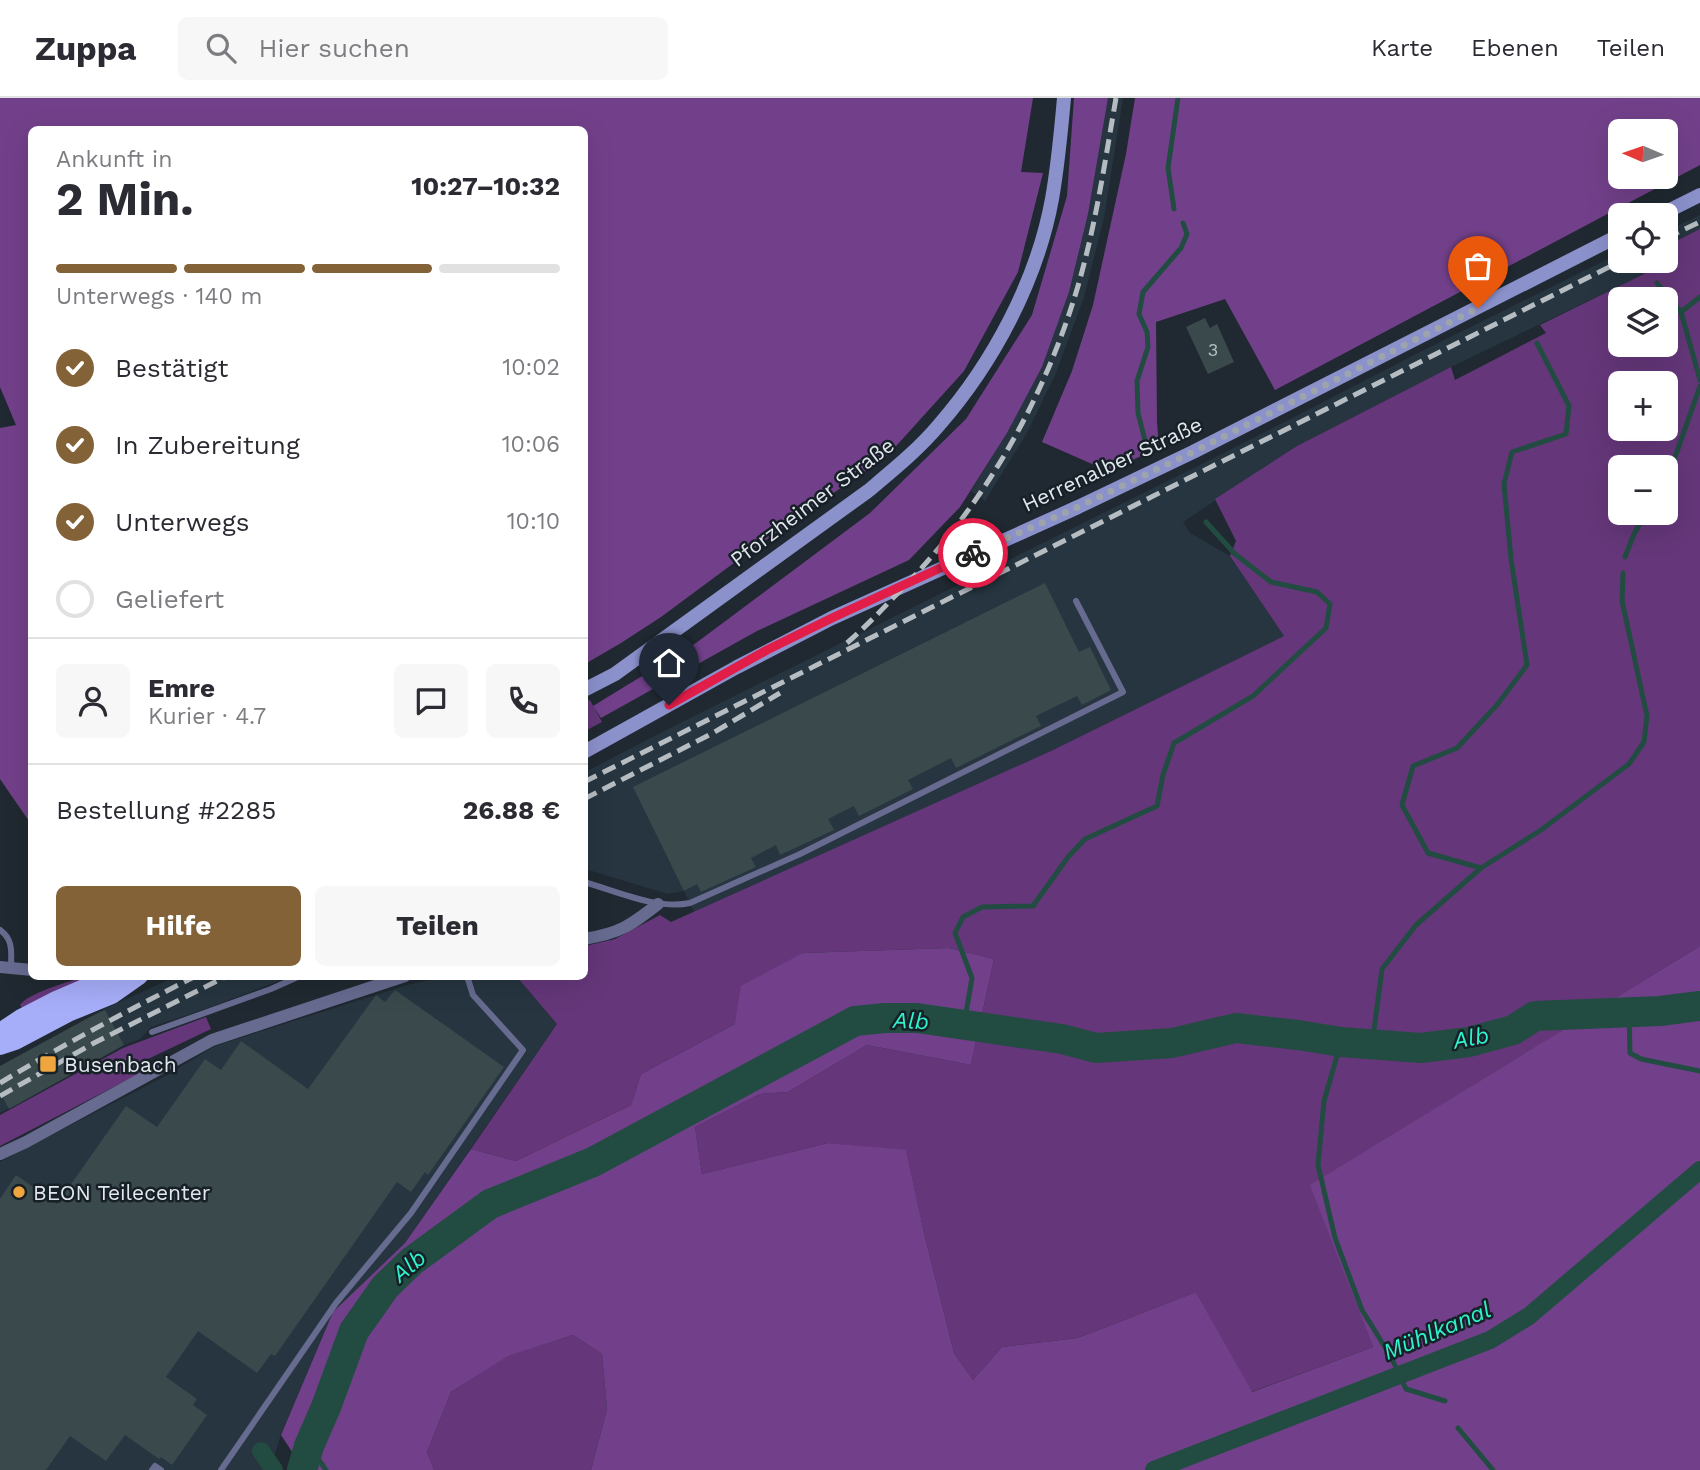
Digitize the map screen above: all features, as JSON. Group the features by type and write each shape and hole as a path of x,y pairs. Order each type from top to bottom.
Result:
{"main road":[{"name":"Pforzheimer Straße","path":"588,688 615,674 868,491 905,460 968,390 991,355 1028,281 1052,202 1064,98"},
{"path":"1678,206 1700,195"},
{"name":"Herrenalber Straße","path":"588,750 832,618 1170,463 1608,241"},
{"path":"0,1036 6,1028 21,1018 103,980"},
{"path":"0,1046 112,995 133,980"}],"street":[{"path":"588,938 623,929 658,904"},
{"path":"6,968 28,970"},
{"path":"0,1154 212,1040 393,980"}],"lane":[{"path":"588,883 658,904 690,903 800,855 1123,692 1076,601"},
{"path":"0,930 11,944 6,968"},
{"path":"152,1032 291,980"},
{"path":"221,1470 336,1303 411,1213 523,1050 473,995 468,980"},
{"path":"152,1470 155,1466 161,1470"}],"shaded area":[{"path":"0,98 1033,98 1021,172 1043,173 1018,272 964,371 888,455 661,617 588,662 588,126 28,126 28,820 0,779 0,428 16,425 0,387"},
{"path":"1074,98 1108,98 1088,214 1069,292 1042,367 1007,433 960,507 909,560 757,631 601,718 593,706 696,643 870,513 966,419 1032,315 1067,196"},
{"path":"1108,98 1123,98 1104,218 1084,297 1056,373 1027,433 985,501 971,491 1007,433 1042,367 1069,292 1088,214"},
{"path":"1135,98 1700,98 1700,165 1678,177 1678,119 1608,119 1608,189 1655,189 1628,203 1608,203 1608,214 1275,390 1225,299 1156,322 1159,448 1108,471 1042,442 1072,371 1093,305 1126,154"},
{"path":"1700,215 1700,229 1678,240 1678,225"},
{"path":"1700,229 1700,946 1311,1185 1373,1347 1251,1392 1196,1292 1078,1338 1002,1347 973,1380 954,1353 906,1151 828,1143 702,1174 695,1127 760,1094 788,1092 867,1045 971,1065 994,959 949,948 803,953 735,1024 641,1074 631,1105 516,1161 471,1149 557,1024 520,980 588,980 588,945 615,939 660,915 671,922 1051,751 1284,636 1230,556 1236,541 1215,499 1297,446 1451,367 1455,380 1546,333 1540,325 1608,292 1608,357 1678,357 1678,287 1617,287 1644,274 1678,273 1678,240"},
{"path":"1608,259 1608,273 1645,273 1617,287 1608,287 1608,291 1451,367 1297,446 1183,522 1190,533 1230,556 1284,636 1051,751 694,912 684,891 668,894 588,870 588,770"},
{"path":"590,700 602,722 588,729"},
{"path":"1700,946 1700,1470 591,1470 607,1409 602,1354 573,1335 508,1356 451,1392 427,1452 434,1470 304,1470 281,1435 333,1312 405,1243 471,1149 516,1161 631,1105 641,1074 735,1024 741,986 803,953 949,948 994,959 971,1065 867,1045 788,1092 760,1094 695,1127 702,1174 828,1143 906,1150 954,1353 973,1380 1002,1347 1078,1338 1196,1292 1252,1392 1373,1347 1310,1185"},
{"path":"86,980 23,1009 20,1005 40,992 60,984"},
{"path":"168,980 281,980 151,1027 140,1039 124,1045 0,1113 0,1066 104,1009"},
{"path":"430,980 520,980 557,1024 405,1243 333,1312 281,1434 270,1470 0,1470 0,1162 171,1073 215,1046"},
{"path":"206,1017 211,1029 148,1059 152,1067 0,1146 0,1115 123,1048"},
{"path":"573,1335 602,1354 607,1409 591,1470 434,1470 427,1452 451,1392 507,1356"}],"building":[{"path":"1205,318 1210,328 1217,324 1234,362 1208,374 1186,327"},
{"path":"1045,583 1079,652 1090,647 1111,690 1082,705 1077,696 1036,716 1041,726 956,768 951,758 908,780 913,789 859,816 854,806 828,819 834,830 780,855 776,845 751,858 756,867 701,892 697,884 684,891 633,787"},
{"path":"395,990 504,1067 428,1175 425,1172 411,1192 397,1182 275,1356 271,1354 257,1373 198,1331 166,1377 197,1399 193,1405 207,1415 172,1465 125,1435 106,1461 70,1436 46,1470 0,1470 0,1199 16,1175 57,1204 126,1106 157,1127 205,1059 221,1070 241,1041 308,1089 376,995 385,1002"},
{"path":"105,1010 124,1045 9,1109 0,1092 0,1066"}],"waterway":[{"path":"1174,209 1168,168 1178,98"},
{"path":"1147,448 1138,413 1137,381 1148,347 1147,332 1139,314 1143,292 1181,248 1187,234 1183,223"},
{"path":"1657,283 1681,312"},
{"path":"1700,297 1681,312 1700,380"},
{"path":"1481,868 1428,853 1402,805 1413,766 1457,748 1497,705 1527,665 1511,559 1504,484 1512,452 1566,434 1569,406 1537,343"},
{"path":"1676,455 1700,386"},
{"path":"964,1025 972,978 955,933 963,917 982,907 1033,906 1068,857 1085,839 1157,806 1163,775 1174,743 1253,696 1326,628 1330,604 1317,592 1271,582 1235,554 1206,522"},
{"path":"1625,557 1639,525"},
{"path":"1372,1045 1382,969 1416,925 1481,868 1541,830 1629,764 1644,742 1647,716 1622,601 1623,573"},
{"name":"Alb","path":"302,1470 354,1331 385,1287 412,1261 490,1204 593,1162 855,1021 917,1018 1062,1039 1096,1048 1172,1043 1236,1028 1341,1042 1421,1048 1469,1042 1513,1030 1535,1016 1660,1011 1700,1006"},
{"path":"1629,1012 1630,1053 1641,1059 1700,1071"},
{"path":"1341,1042 1324,1101 1318,1165 1335,1238 1362,1310 1388,1352"},
{"name":"Mühlkanal","path":"1154,1470 1490,1340 1529,1316 1700,1170"},
{"path":"1392,1359 1406,1389 1445,1401"},
{"path":"1458,1428 1493,1470"},
{"path":"309,1446 326,1470"},
{"path":"261,1451 274,1470"}],"railway":[{"path":"847,643 876,616 954,530 981,493 1027,414 1064,330 1078,286 1095,216 1116,98"},
{"path":"1678,232 1700,222"},
{"path":"588,780 1608,268"},
{"path":"588,797 713,733 780,693"},
{"path":"0,1083 188,980"},
{"path":"0,1096 94,1043 219,980"}],"way so far":[{"path":"973,553 1193,452 1478,308"}],"place":[{"name":"Busenbach","path":"48,1064"},
{"name":"BEON Teilecenter","path":"19,1192"}],"route":[{"path":"669,705 767,650 973,553"}]}
